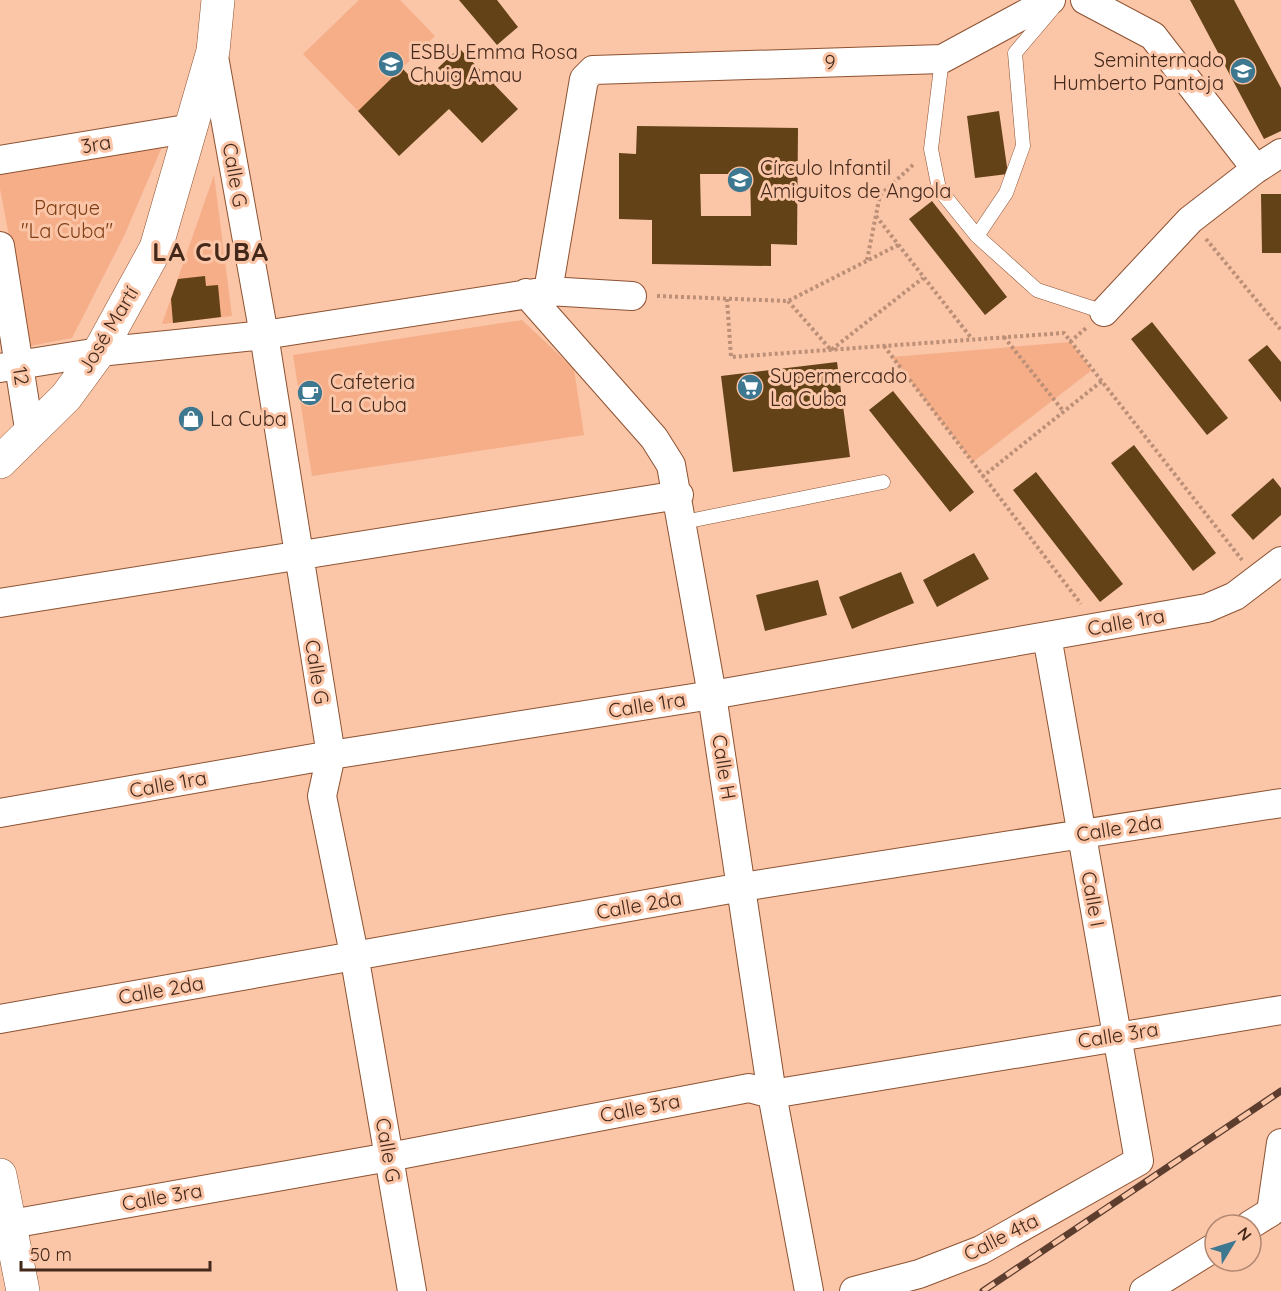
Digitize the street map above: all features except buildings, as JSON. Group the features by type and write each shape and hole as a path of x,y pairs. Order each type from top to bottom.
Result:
{"main road":[{"name":"José Martí","path":"0,462 30,435 66,397 99,352 156,248 213,51 218,0"},
{"path":"0,1175 5,1226 22,1291"}],"street":[{"name":"9","path":"537,292 584,79 593,70 942,59 1051,0"},
{"path":"1085,0 1153,36 1256,168"},
{"name":"Calle G","path":"213,51 264,335 331,755 322,796 354,954 412,1291"},
{"name":"3ra","path":"0,160 192,128"},
{"path":"1104,312 1190,220 1256,168 1281,153"},
{"name":"12","path":"0,246 9,366 30,435"},
{"path":"9,366 99,352 264,335 537,292 632,296"},
{"name":"Calle H","path":"537,292 654,438 671,465 681,508 712,695 772,1094 810,1291"},
{"path":"0,603 298,556 681,508"},
{"name":"Calle 1ra","path":"0,813 331,755 712,695 1207,608 1235,596 1281,561"},
{"name":"Calle I","path":"1047,636 1139,1161"},
{"name":"Calle 2da","path":"0,1019 354,954 742,887 1281,803"},
{"name":"Calle 3ra","path":"5,1226 389,1157 748,1088 772,1094 1117,1035 1281,1010"},
{"path":"1267,1214 1281,1143"},
{"name":"Calle 4ta","path":"854,1291 919,1274 981,1251 1139,1161"},
{"path":"1144,1291 1203,1254"}],"lane":[{"path":"977,236 1006,193 1023,146 1015,53 1060,0"},
{"path":"942,59 931,149 939,189 977,236 1037,290 1104,312"},
{"path":"681,508 883,482"}],"path":[{"path":"867,261 880,195 931,149"},
{"path":"876,216 972,340"},
{"path":"1190,220 1281,330"},
{"path":"632,296 788,301 898,245"},
{"path":"831,350 923,278"},
{"path":"727,299 731,357 1064,333 1257,579"},
{"path":"788,301 831,350"},
{"path":"1004,338 1064,412"},
{"path":"884,346 1098,626"},
{"path":"982,477 1102,381"}],"green space":[{"path":"359,0 400,0 435,36 358,111 303,54"},
{"name":"Parque \"La Cuba\"","path":"164,142 125,234 72,338 30,346 0,189 0,173"},
{"path":"214,175 232,316 162,324"},
{"path":"522,320 574,369 584,435 312,476 293,355"},
{"path":"1070,342 1092,370 973,462 892,357"}],"railway":[{"path":"983,1291 1281,1091"}],"place":[{"name":"ESBU Emma Rosa Chuig Amau","path":"391,64"},
{"name":"Seminternado Humberto Pantoja","path":"1243,71"},
{"name":"Círculo Infantil Amiguitos de Angola","path":"740,180"},
{"name":"Supermercado La Cuba","path":"750,387"},
{"name":"Cafeteria La Cuba","path":"310,393"},
{"name":"La Cuba","path":"191,419"}],"district":[{"name":"LA CUBA","path":"211,252"}]}
